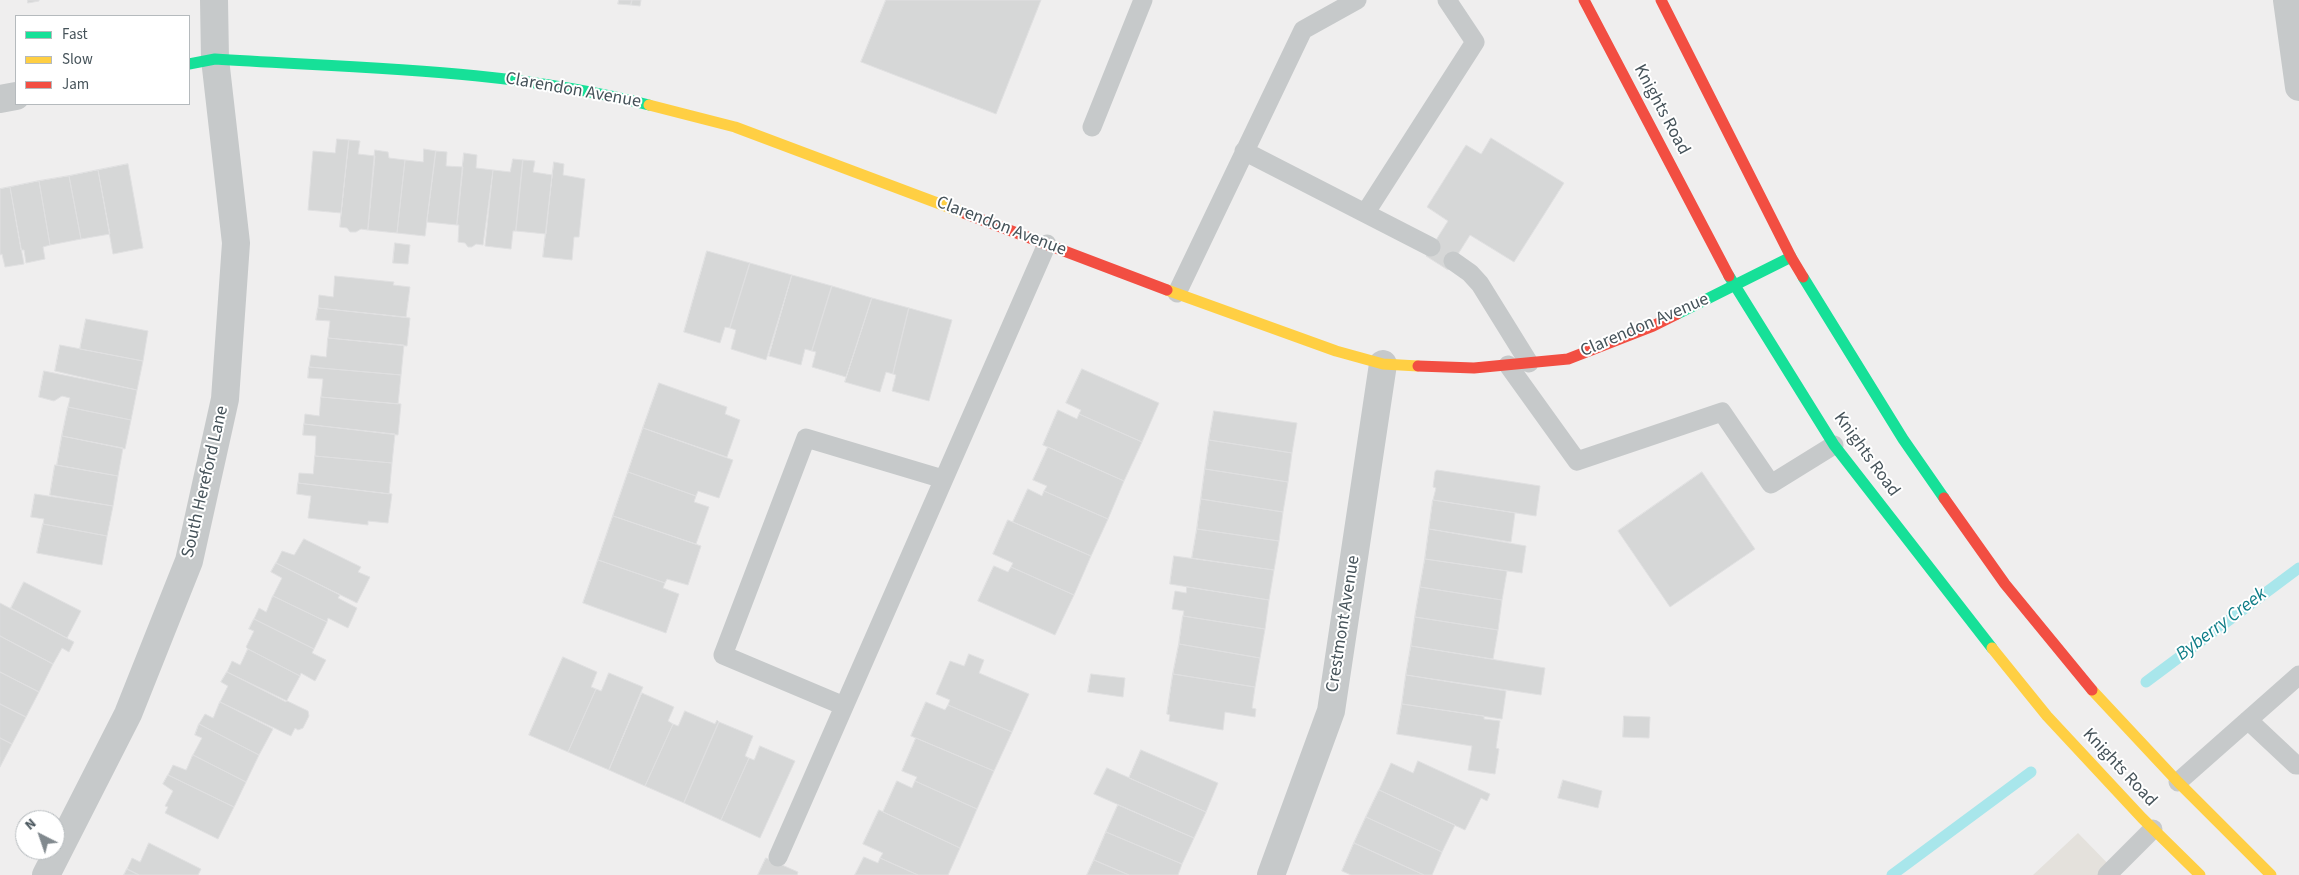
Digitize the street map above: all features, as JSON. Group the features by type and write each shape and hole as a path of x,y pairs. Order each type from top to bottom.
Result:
{"main road":[{"name":"Knights Road","path":"1584,0 1734,286 1834,445 2006,668 2088,762 2200,875"},
{"name":"Knights Road","path":"1660,0 1791,257 1903,440 2005,584 2085,682 2178,782 2272,875"},
{"name":"Clarendon Avenue","path":"202,62 479,76 608,94 735,127 1177,293 1336,351 1384,364 1474,368 1568,359 1653,326 1791,257"}],"street":[{"name":"South Hereford Lane","path":"46,875 128,714 188,561 226,399 236,243 202,62 214,0"},
{"path":"2287,0 2299,87"},
{"path":"0,99 15,96"},
{"name":"Crestmont Avenue","path":"1271,875 1331,711 1384,364"}],"lane":[{"path":"1092,127 1143,0"},
{"path":"1177,293 1303,30 1357,0"},
{"path":"1366,212 1475,42 1447,0"},
{"path":"1244,152 1366,212 1431,247"},
{"path":"778,857 1047,244"},
{"path":"1453,261 1470,273 1480,284 1529,363"},
{"path":"1508,365 1577,460 1722,412 1771,484 1834,445"},
{"path":"844,706 723,655 806,438 943,479"},
{"path":"2178,782 2299,675"},
{"path":"2248,720 2296,765 2299,765"},
{"path":"2107,875 2153,829"}],"shaded area":[{"path":"2078,833 2119,875 2033,875"}],"building":[{"path":"28,0 39,0 39,1 28,3"},
{"path":"619,0 632,0 631,5 618,4"},
{"path":"632,0 641,0 640,6 631,5"},
{"path":"886,0 1041,0 996,114 861,62"},
{"path":"1491,138 1564,183 1514,262 1470,235 1448,270 1426,256 1448,221 1427,207 1466,145 1481,154"},
{"path":"337,139 349,140 341,213 308,210 313,151 335,153"},
{"path":"349,140 360,141 358,154 375,156 368,230 361,229 356,232 350,232 347,228 340,227"},
{"path":"424,149 436,151 425,236 397,233 405,160 423,162"},
{"path":"375,150 388,152 389,158 405,160 397,233 368,230"},
{"path":"436,151 447,152 446,166 463,167 457,225 427,222"},
{"path":"464,153 477,155 476,168 493,170 483,245 476,244 472,247 458,242 459,225 457,225"},
{"path":"513,159 523,160 516,231 513,231 511,249 485,246 493,170 510,172"},
{"path":"523,160 535,161 533,172 552,175 546,234 516,231"},
{"path":"554,162 564,164 563,175 585,179 579,237 574,237 572,260 543,257"},
{"path":"128,164 143,248 113,254 98,170"},
{"path":"98,170 110,234 81,239 69,176"},
{"path":"69,176 81,239 50,245 39,181"},
{"path":"39,181 50,245 43,247 45,259 26,263 24,250 21,250 10,187"},
{"path":"10,187 24,264 5,267 2,254 0,255 0,189"},
{"path":"395,243 410,245 408,264 393,263"},
{"path":"707,251 750,263 730,328 725,327 720,343 684,332"},
{"path":"750,263 792,275 766,360 731,349 736,330 730,328"},
{"path":"792,275 832,286 812,351 805,349 801,365 769,356"},
{"path":"335,276 394,282 393,285 410,287 406,317 318,308 319,295 333,297"},
{"path":"832,286 872,298 846,377 812,367 816,352 812,351"},
{"path":"872,298 909,308 893,374 886,372 880,392 845,382"},
{"path":"318,308 410,318 407,346 328,338 330,321 316,320"},
{"path":"909,308 952,320 929,401 892,391 896,375 893,374"},
{"path":"86,319 148,331 143,361 80,349"},
{"path":"328,338 404,345 401,375 309,367 311,355 326,357"},
{"path":"60,345 143,361 137,390 55,371"},
{"path":"309,367 401,375 398,404 321,397 323,379 308,378"},
{"path":"1082,369 1159,403 1142,442 1079,414 1081,410 1066,403"},
{"path":"44,371 137,390 131,420 68,407 70,398 62,396 54,401 39,397"},
{"path":"659,383 727,407 725,414 740,420 727,457 643,428"},
{"path":"321,397 401,404 398,435 304,424 305,414 319,416"},
{"path":"68,407 131,420 125,449 62,436"},
{"path":"1058,410 1077,419 1079,414 1142,442 1124,481 1043,445"},
{"path":"1214,411 1297,423 1292,453 1209,440"},
{"path":"304,424 395,434 392,463 315,456 316,436 303,435"},
{"path":"643,428 733,460 719,498 698,491 696,496 628,472"},
{"path":"62,436 123,448 118,476 57,465"},
{"path":"1209,440 1292,453 1288,482 1205,469"},
{"path":"1048,447 1124,481 1108,519 1044,491 1047,486 1033,480"},
{"path":"315,456 392,463 389,494 298,483 299,473 313,474"},
{"path":"55,465 118,476 113,506 50,495"},
{"path":"1205,469 1288,482 1283,512 1201,499"},
{"path":"1437,470 1540,486 1536,516 1433,500 1436,488 1433,487 1435,472"},
{"path":"628,472 696,496 694,502 709,507 696,544 613,516"},
{"path":"1702,472 1755,549 1670,607 1618,531"},
{"path":"298,483 392,494 388,523 368,521 368,525 308,518 311,496 297,494"},
{"path":"1028,489 1042,496 1044,491 1108,519 1091,556 1013,522"},
{"path":"35,494 113,506 107,536 43,524 44,519 31,517"},
{"path":"1201,499 1283,512 1279,541 1197,529"},
{"path":"1433,500 1515,513 1511,542 1429,529"},
{"path":"613,516 701,546 688,585 667,579 665,583 598,560"},
{"path":"1008,520 1091,556 1074,595 1011,567 1013,563 993,554"},
{"path":"43,524 107,536 102,565 37,553"},
{"path":"1197,529 1279,541 1274,570 1192,558"},
{"path":"1429,529 1526,546 1522,573 1425,559"},
{"path":"304,539 361,567 358,572 370,577 357,603 276,563 282,551 294,555"},
{"path":"1174,556 1274,570 1269,600 1170,584"},
{"path":"1425,559 1507,571 1502,600 1420,587"},
{"path":"598,560 665,583 663,588 679,594 666,633 583,603"},
{"path":"276,563 340,595 338,598 357,608 348,628 328,618 327,622 273,596 282,578 271,572"},
{"path":"994,566 1008,572 1011,567 1074,595 1055,635 978,601"},
{"path":"24,582 81,611 67,638 11,608"},
{"path":"1187,587 1269,600 1265,629 1183,616 1184,611 1172,609 1175,591 1186,593"},
{"path":"1420,587 1502,600 1498,630 1415,617"},
{"path":"273,596 327,622 314,649 254,619 259,608 266,612"},
{"path":"0,603 74,642 69,652 62,648 53,664 0,636"},
{"path":"1183,616 1265,629 1260,658 1179,644"},
{"path":"1415,617 1498,630 1493,659 1411,646"},
{"path":"254,619 314,649 312,653 326,660 315,681 301,673 300,676 246,647 254,631 249,629"},
{"path":"0,636 53,664 39,692 0,672"},
{"path":"1179,644 1260,658 1255,687 1173,674"},
{"path":"1411,646 1545,668 1541,695 1406,675"},
{"path":"248,649 300,676 286,702 227,672 232,661 240,665"},
{"path":"969,654 984,660 979,673 1029,694 1012,732 948,705 950,700 936,694 950,661 964,666"},
{"path":"563,657 597,672 591,687 596,689 568,752 529,735"},
{"path":"0,672 39,692 26,717 0,704"},
{"path":"227,672 308,711 309,716 303,728 298,730 295,728 291,736 220,702 228,686 221,682"},
{"path":"609,673 643,687 609,770 568,752 596,689 601,691"},
{"path":"1091,674 1125,678 1123,697 1088,692"},
{"path":"1173,674 1255,687 1252,708 1256,709 1255,717 1225,712 1223,730 1169,721 1170,715 1167,714"},
{"path":"1406,675 1506,691 1502,719 1402,704"},
{"path":"642,693 674,707 668,721 673,724 645,786 609,770"},
{"path":"220,702 273,729 259,755 199,724 205,714 213,718"},
{"path":"926,702 945,710 948,705 1012,732 994,771 911,736"},
{"path":"0,704 26,717 12,744 0,738"},
{"path":"1402,704 1484,716 1484,719 1500,721 1496,748 1499,749 1495,774 1468,770 1472,746 1397,734"},
{"path":"685,711 715,724 717,720 719,722 684,803 645,786 673,724 678,726"},
{"path":"1624,716 1650,717 1649,738 1623,737"},
{"path":"719,722 753,736 745,756 749,758 721,820 684,803"},
{"path":"199,724 259,755 246,782 193,755 202,738 195,735"},
{"path":"0,738 12,744 0,767"},
{"path":"916,738 994,771 977,809 915,781 917,777 902,771"},
{"path":"760,746 795,761 760,838 721,820 749,758 754,760"},
{"path":"1141,750 1218,783 1206,812 1129,778"},
{"path":"193,755 246,782 234,807 168,775 173,765 186,770"},
{"path":"1418,761 1490,794 1487,801 1481,798 1465,830 1379,790 1391,763 1413,773"},
{"path":"1107,768 1206,812 1194,838 1094,794"},
{"path":"168,775 234,807 218,839 165,813 168,807 165,806 173,791 163,784"},
{"path":"1563,780 1602,791 1598,808 1558,798"},
{"path":"897,781 912,788 915,781 977,809 960,848 883,812"},
{"path":"1379,790 1455,825 1442,852 1366,817"},
{"path":"1118,805 1194,838 1182,864 1106,832"},
{"path":"879,810 960,848 948,875 918,875 880,858 883,853 863,844"},
{"path":"1366,817 1442,852 1432,875 1424,875 1354,843"},
{"path":"1106,832 1182,864 1178,875 1129,875 1094,860"},
{"path":"149,843 201,869 198,875 139,875 127,869 132,858 140,862"},
{"path":"1354,843 1424,875 1351,875 1342,871"},
{"path":"864,857 878,863 880,858 918,875 855,875"},
{"path":"766,858 798,872 797,875 758,875"},
{"path":"1094,860 1129,875 1087,875"},
{"path":"127,869 139,875 124,875"}],"waterway":[{"name":"Byberry Creek","path":"2146,682 2299,568"},
{"name":"Byberry Creek","path":"1892,875 2031,772"}],"traffic: fast":[{"path":"190,64 215,59 433,72 543,84 649,105"},
{"path":"1677,314 1791,257"},
{"path":"1729,276 1834,445 1992,648"},
{"path":"1803,277 1903,439 1944,498"}],"traffic: slow":[{"path":"649,105 735,127 964,213"},
{"path":"1167,290 1336,351 1383,364 1418,366"},
{"path":"1992,648 2047,716 2142,818 2200,875"},
{"path":"2092,690 2178,782 2271,875"}],"traffic: jam":[{"path":"1584,0 1729,276"},
{"path":"1661,0 1791,257 1803,277"},
{"path":"964,213 1167,290"},
{"path":"1418,366 1474,368 1568,359 1653,326 1677,314"},
{"path":"1944,498 2005,584 2092,690"}]}
